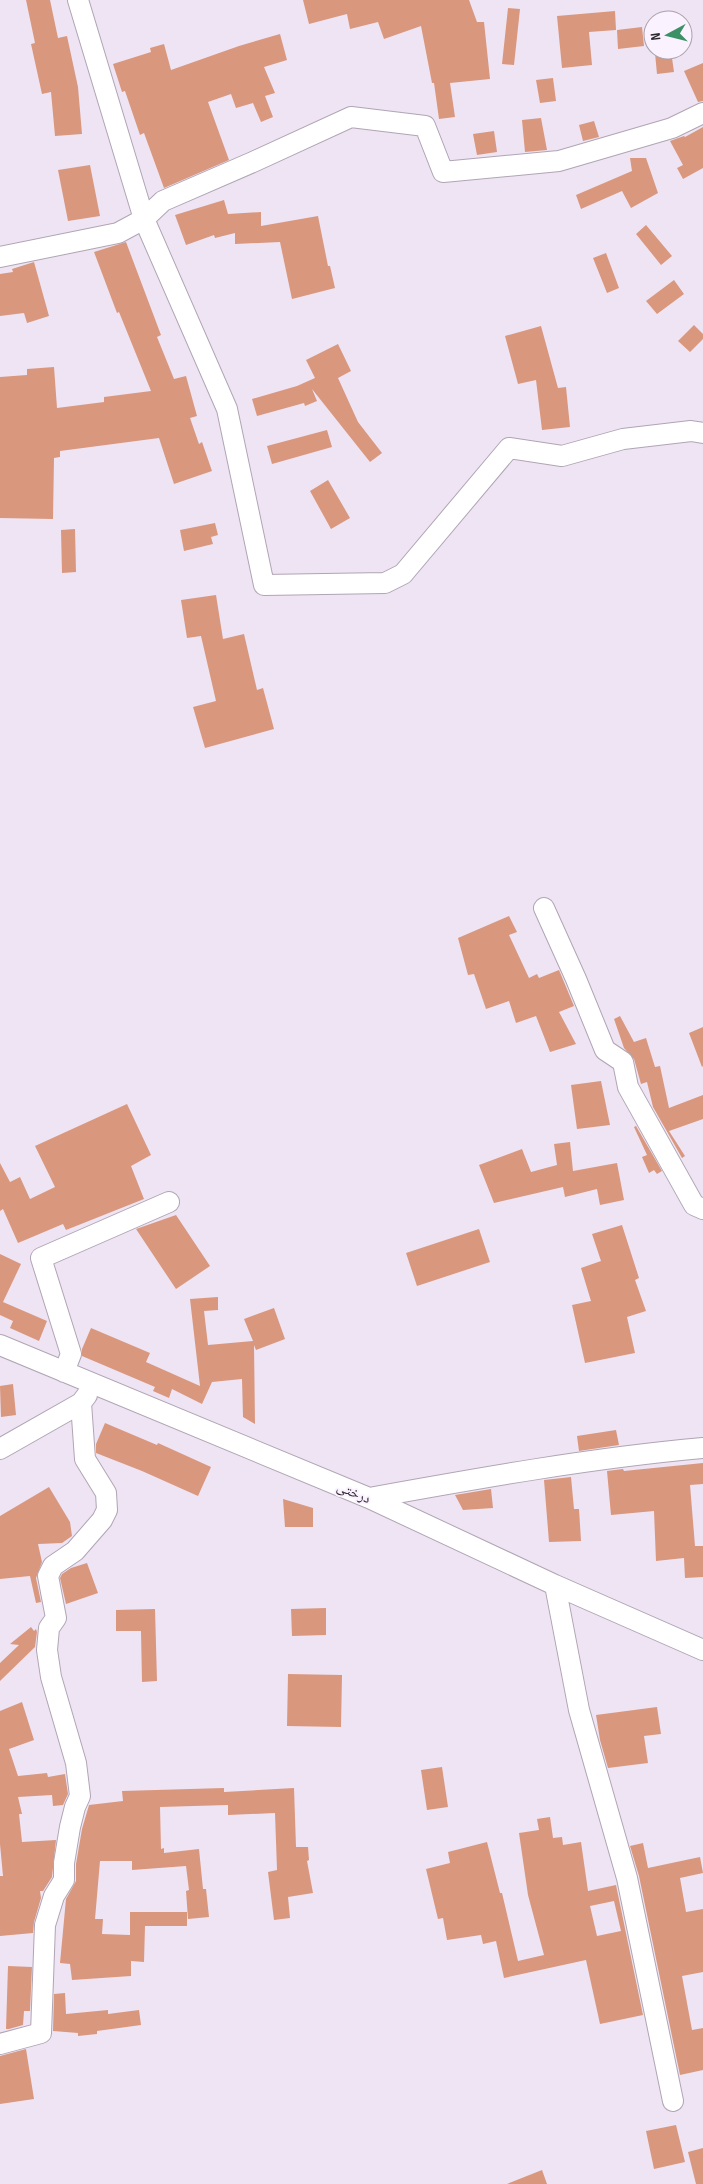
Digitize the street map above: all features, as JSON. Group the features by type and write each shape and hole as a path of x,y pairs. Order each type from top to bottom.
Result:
{"street":[{"path":"78,0 144,219 227,409 264,585 385,582 403,574 509,448 562,456 623,439 692,431 703,432"},
{"path":"0,257 118,233 144,219 163,201 351,117 425,126 443,172 559,161 672,128 703,113"},
{"path":"544,908 576,978 605,1050 623,1062 628,1087 694,1205 703,1210"},
{"path":"64,1372 71,1354 41,1258 169,1202"},
{"name":"درختی","path":"0,1345 369,1498 555,1585 703,1650"},
{"path":"0,1449 80,1403 95,1386"},
{"path":"0,2044 40,2033 45,1925 54,1896 64,1880 64,1863 70,1827 80,1796 76,1763 51,1677 46,1638 49,1628 56,1618 48,1576 50,1571 53,1566 75,1551 102,1520 106,1510 106,1493 85,1458 80,1403"},
{"path":"369,1498 497,1475 657,1452 703,1448"},
{"path":"555,1585 579,1710 626,1878 673,2101"}],"building":[{"path":"26,0 50,0 58,38 67,36 78,87 82,134 55,136 51,92 42,94 31,44 35,43"},
{"path":"303,0 469,0 477,22 484,22 490,79 450,83 455,117 439,119 434,83 432,83 421,26 384,39 378,22 350,29 347,14 309,24"},
{"path":"508,8 520,9 514,65 502,64"},
{"path":"615,11 616,30 589,32 592,65 562,68 557,16"},
{"path":"642,27 643,46 618,49 617,30"},
{"path":"280,34 287,60 264,67 275,93 265,96 273,117 261,122 253,103 236,108 231,94 208,102 229,160 164,188 144,133 140,135 125,91 122,92 113,64 151,52 150,48 164,44 171,70"},
{"path":"656,60 672,60 674,72 657,74"},
{"path":"703,63 703,101 698,102 684,71"},
{"path":"553,78 556,101 540,103 536,80"},
{"path":"541,118 547,150 525,152 522,120"},
{"path":"594,121 599,137 583,141 579,125"},
{"path":"703,127 703,168 683,179 677,168 683,165 670,141 685,137"},
{"path":"494,131 497,152 477,155 473,134"},
{"path":"630,158 646,158 658,193 631,208 622,191 581,209 576,195 632,171"},
{"path":"90,165 100,216 68,221 58,170"},
{"path":"224,200 228,214 261,212 261,226 318,216 328,266 330,266 335,288 292,299 280,242 235,244 235,233 215,238 214,235 186,245 175,215"},
{"path":"646,225 672,256 661,265 636,234"},
{"path":"126,242 161,335 157,337 174,379 186,376 197,416 190,418 199,444 202,442 212,471 174,484 159,438 60,451 60,457 54,458 53,519 0,518 0,377 27,375 27,369 54,367 57,408 104,402 104,397 151,391 119,312 117,313 94,252"},
{"path":"606,253 619,288 607,293 593,258"},
{"path":"34,262 49,316 27,323 24,313 0,316 0,274 13,272 12,269"},
{"path":"674,280 684,294 657,314 646,301"},
{"path":"694,325 703,334 703,339 690,352 678,341"},
{"path":"541,326 558,388 566,387 570,427 542,430 536,380 518,384 505,336"},
{"path":"338,344 351,371 338,378 358,422 382,453 370,462 312,389 317,401 305,406 304,403 257,416 252,399 297,386 315,378 306,360"},
{"path":"327,430 332,447 272,464 267,446"},
{"path":"328,480 350,518 331,529 310,491"},
{"path":"215,523 218,535 211,537 213,544 184,551 180,530"},
{"path":"75,529 76,572 62,573 61,530"},
{"path":"216,595 223,639 244,634 257,690 263,688 274,729 205,748 193,707 216,701 201,636 187,638 181,600"},
{"path":"509,916 517,932 509,935 529,978 537,974 539,978 559,970 574,1006 559,1012 576,1044 550,1052 536,1016 516,1023 509,1001 486,1009 474,974 468,975 458,938"},
{"path":"620,1016 634,1042 646,1038 655,1067 660,1066 669,1108 703,1095 703,1119 669,1131 685,1156 682,1158 653,1107 647,1082 641,1084 634,1059 624,1048 614,1019"},
{"path":"703,1027 703,1066 702,1067 689,1033"},
{"path":"601,1081 610,1125 577,1129 571,1085"},
{"path":"127,1104 151,1155 131,1166 144,1199 66,1230 63,1224 18,1243 3,1209 0,1211 0,1163 10,1182 20,1177 30,1199 55,1187 35,1146"},
{"path":"636,1126 662,1171 657,1174 654,1170 649,1173 642,1157 647,1155 634,1127"},
{"path":"570,1142 573,1171 617,1163 624,1200 600,1205 597,1189 565,1197 563,1187 494,1203 479,1165 522,1149 531,1172 557,1165 554,1144"},
{"path":"176,1215 210,1266 176,1289 136,1229"},
{"path":"622,1225 639,1278 635,1280 646,1311 627,1317 635,1353 585,1363 572,1305 591,1301 581,1268 601,1261 592,1234"},
{"path":"479,1229 490,1262 417,1286 406,1253"},
{"path":"0,1254 21,1264 3,1302 47,1321 39,1341 10,1328 13,1321 0,1315"},
{"path":"218,1297 218,1310 204,1311 208,1345 253,1341 244,1319 274,1308 285,1339 256,1350 254,1345 255,1424 243,1417 242,1379 212,1382 202,1404 172,1389 169,1398 153,1391 155,1387 82,1356 82,1349 91,1328 150,1353 146,1362 200,1386 190,1299"},
{"path":"13,1384 16,1415 1,1417 0,1386"},
{"path":"105,1423 157,1445 158,1443 211,1467 198,1496 96,1453 96,1444"},
{"path":"616,1430 619,1445 579,1451 577,1436"},
{"path":"703,1463 703,1484 690,1485 695,1546 703,1546 703,1577 685,1578 684,1558 656,1561 654,1511 611,1515 607,1471"},
{"path":"571,1477 574,1509 579,1509 581,1541 549,1542 544,1480"},
{"path":"49,1487 70,1522 72,1536 62,1543 38,1544 42,1562 36,1578 41,1602 36,1603 30,1576 0,1579 0,1516"},
{"path":"491,1489 493,1508 463,1510 455,1495"},
{"path":"283,1499 313,1508 313,1527 285,1527"},
{"path":"87,1563 98,1593 66,1604 60,1578 62,1574 71,1568"},
{"path":"326,1608 326,1635 292,1636 291,1609"},
{"path":"155,1609 157,1681 142,1682 141,1631 116,1631 116,1610"},
{"path":"31,1627 34,1631 36,1629 37,1632 35,1647 0,1681 0,1663 19,1645 10,1644"},
{"path":"288,1674 342,1675 341,1727 287,1726"},
{"path":"22,1702 34,1740 9,1749 18,1776 47,1773 48,1777 65,1774 68,1794 63,1805 53,1806 52,1795 18,1797 22,1814 19,1814 22,1842 56,1840 52,1877 43,1891 40,1891 41,1898 33,1933 0,1936 0,1876 3,1876 0,1844 0,1711"},
{"path":"657,1707 661,1734 644,1736 648,1763 608,1768 600,1740 596,1715"},
{"path":"442,1767 448,1807 427,1810 421,1770"},
{"path":"224,1788 224,1792 294,1788 296,1847 308,1847 309,1860 307,1861 313,1893 288,1897 290,1918 274,1920 268,1872 277,1870 275,1813 228,1815 228,1805 160,1807 161,1849 164,1848 164,1853 199,1849 203,1889 206,1889 209,1917 188,1919 186,1891 189,1890 186,1866 132,1870 132,1861 100,1861 95,1919 103,1919 102,1934 130,1935 130,1912 187,1912 187,1926 145,1926 144,1962 131,1961 131,1976 72,1980 70,1964 60,1963 66,1899 76,1881 76,1864 82,1829 89,1805 123,1801 122,1791"},
{"path":"550,1817 553,1838 562,1837 563,1845 581,1842 588,1891 616,1885 643,2015 600,2024 586,1960 504,1978 496,1941 483,1944 481,1935 447,1940 443,1918 438,1919 426,1869 450,1863 448,1852 487,1842 500,1893 502,1893 518,1961 544,1955 528,1895 519,1833 539,1830 537,1819","holes":["614,1901 621,1931 597,1936 590,1906"]},
{"path":"643,1843 648,1868 700,1857 703,1873 680,1878 686,1912 703,1909 703,1972 682,1976 692,2030 703,2028 703,2070 680,2075 639,1876 630,1846"},
{"path":"8,1966 32,1967 30,2011 24,2011 23,2025 6,2029"},
{"path":"65,1993 66,2014 108,2010 108,2014 139,2010 141,2025 97,2031 97,2034 78,2036 78,2033 53,2031 54,1994"},
{"path":"26,2049 34,2099 0,2104 0,2056"},
{"path":"676,2125 685,2162 654,2169 646,2131"},
{"path":"703,2148 703,2184 696,2184 688,2152"},
{"path":"542,2170 547,2184 507,2184"}]}
